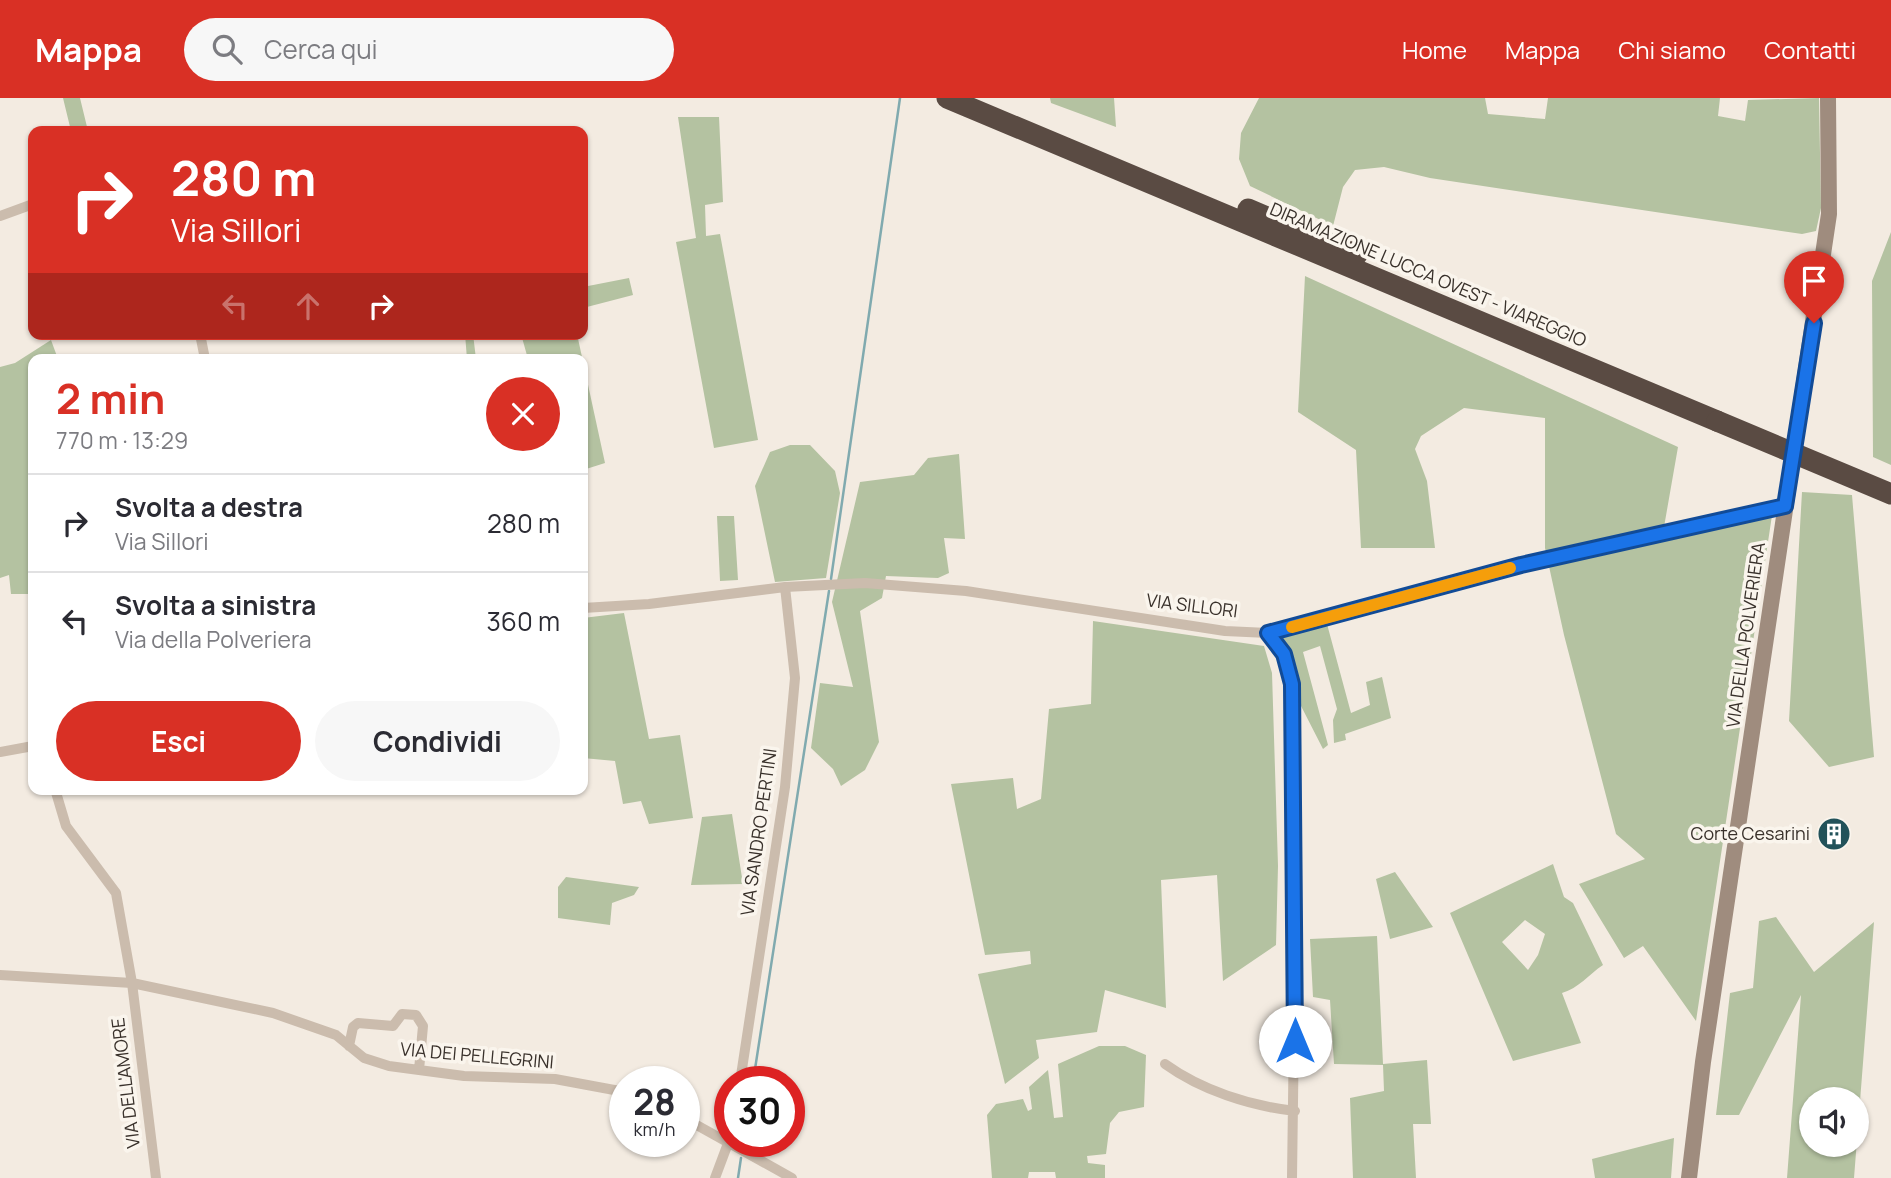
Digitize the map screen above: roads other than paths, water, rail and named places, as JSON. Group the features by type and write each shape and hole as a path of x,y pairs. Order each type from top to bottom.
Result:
{"highway":[{"name":"DIRAMAZIONE LUCCA OVEST - VIAREGGIO","path":"947,98 1719,414 1891,479"},
{"name":"DIRAMAZIONE LUCCA OVEST - VIAREGGIO","path":"981,98 1719,414 1891,494"}],"street":[{"name":"VIA DELLA POLVERIERA","path":"1689,1178 1703,1062 1829,214 1828,98"},
{"path":"0,216 28,206"},
{"name":"VIA SILLORI","path":"588,607 649,604 785,587 865,583 966,591 1225,631 1268,633 1499,571 1785,506"},
{"name":"VIA SANDRO PERTINI","path":"742,1066 785,787 794,692 791,629 785,587"},
{"path":"1268,633 1284,654 1292,684 1296,876 1295,1111 1292,1178"},
{"path":"0,752 28,747"},
{"name":"VIA DELL'AMORE","path":"57,795 66,826 117,893 132,983 156,1178"},
{"name":"VIA DEI PELLEGRINI","path":"0,975 132,983 273,1013 336,1035 364,1058 464,1076 555,1079 609,1089"},
{"path":"349,1046 353,1027 358,1023 393,1026 402,1014 416,1015 423,1026 419,1070"},
{"path":"1165,1064 1184,1078 1236,1098 1269,1108 1295,1111"},
{"path":"715,1178 723,1157"},
{"path":"758,1157 792,1178"}],"waterway":[{"path":"831,579 900,98"},
{"path":"755,1066 829,591"},
{"path":"738,1178 741,1158"}],"place":[{"name":"Corte Cesarini","path":"1834,834"}]}
